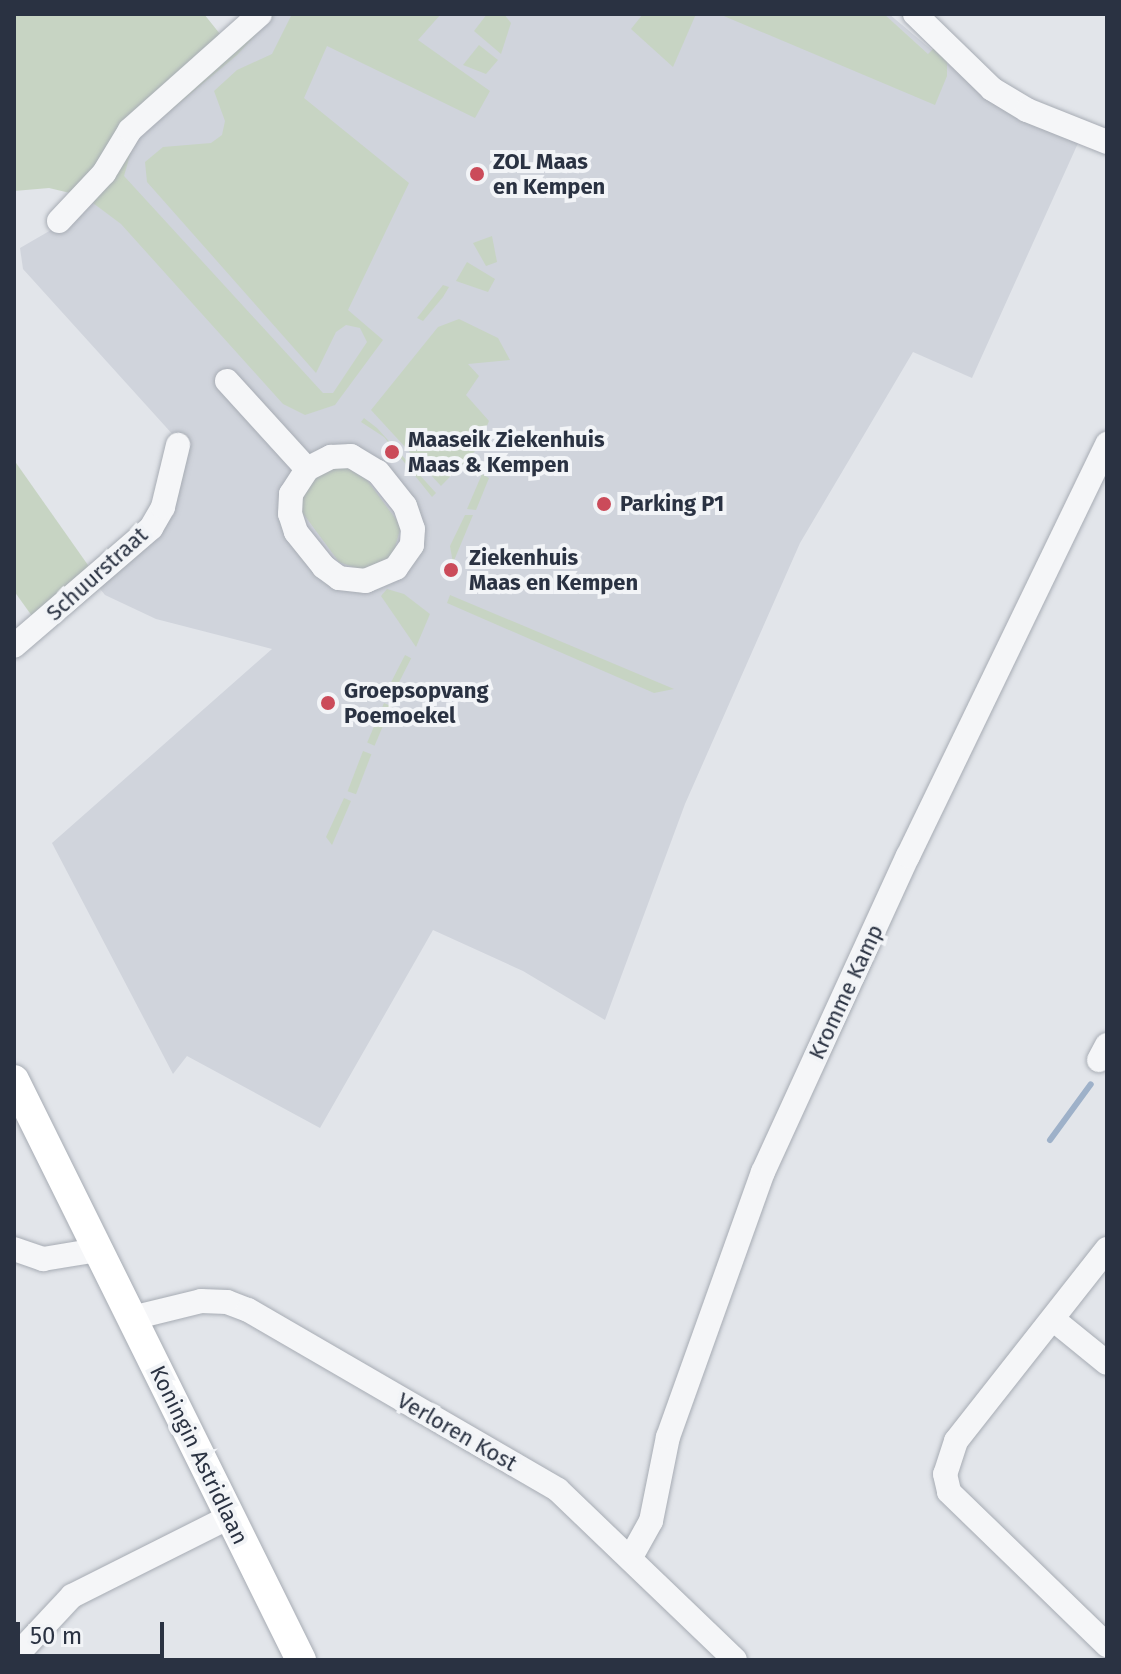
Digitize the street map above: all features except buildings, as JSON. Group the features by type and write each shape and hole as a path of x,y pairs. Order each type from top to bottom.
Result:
{"main road":[{"name":"Koningin Astridlaan","path":"14,1080 301,1660"}],"street":[{"path":"59,221 104,173 130,130 260,14"},
{"path":"915,14 1001,95 1107,142"},
{"path":"227,381 307,469"},
{"name":"Kromme Kamp","path":"631,1557 651,1521 668,1437 763,1172 908,856 1107,444"},
{"name":"Schuurstraat","path":"14,646 151,528 163,507 178,445"},
{"path":"342,456 361,460 378,472 412,521 412,545 396,568 356,581 324,567 296,532 290,514 291,494 307,469 342,456"},
{"path":"14,1249 43,1259 98,1250"},
{"path":"1107,1249 956,1441 945,1474 949,1492 1107,1645"},
{"name":"Verloren Kost","path":"132,1318 201,1301 227,1302 248,1310 558,1490 735,1660"},
{"path":"1054,1320 1107,1363"},
{"path":"14,1658 72,1596 229,1517"}],"shaded area":[{"name":"Ziekenhuis Maas en Kempen","path":"266,14 889,14 977,88 1079,141 972,378 913,352 800,543 685,804 605,1020 523,971 433,930 320,1128 187,1056 173,1074 52,843 272,649 156,619 105,595 97,585 131,555 184,447 23,269 20,248 58,226 125,144"}],"green space":[{"path":"14,14 204,14 224,39 70,193 49,188 14,191"},
{"path":"268,14 275,14 237,55 134,141 124,176 323,393 333,393 367,342 360,328 346,325 336,332 316,373 147,182 145,162 163,147 211,143 222,135 225,121 214,91 237,70 272,54 292,14 441,14 418,40 490,91 475,118 327,46 304,98 409,183 348,310 383,340 335,405 305,415 283,404 121,224 93,203 127,143"},
{"path":"487,14 504,14 511,23 501,54 474,31"},
{"path":"643,14 696,14 673,67 631,29"},
{"path":"719,14 884,14 928,54 934,48 900,14 907,14 947,61 947,76 935,105"},
{"path":"479,45 498,60 486,74 463,65"},
{"path":"492,236 497,262 486,266 473,243"},
{"path":"467,262 495,279 488,292 456,281"},
{"path":"443,285 449,287 443,297 423,321 417,318"},
{"path":"459,319 498,338 510,360 468,364 479,376 466,395 489,421 477,449 441,486 371,410 438,327"},
{"path":"364,418 377,428 436,493 432,497 384,437 361,422"},
{"path":"14,460 90,568 32,616 14,591"},
{"path":"345,466 367,480 401,526 392,558 364,571 339,562 299,508 311,474"},
{"path":"482,474 489,478 476,510 467,509"},
{"path":"465,515 473,515 453,563 450,546"},
{"path":"387,589 404,594 430,614 416,647 381,596"},
{"path":"450,595 674,689 654,693 447,603"},
{"path":"405,655 411,658 392,696 385,693"},
{"path":"384,703 391,706 375,746 367,743"},
{"path":"363,751 371,754 356,794 348,791"},
{"path":"344,798 351,801 332,845 326,837"}],"waterway":[{"path":"1050,1140 1091,1084"}],"place":[{"name":"ZOL Maas en Kempen","path":"477,174"},
{"name":"Maaseik Ziekenhuis Maas & Kempen","path":"392,452"},
{"name":"Parking P1","path":"604,504"},
{"name":"Ziekenhuis Maas en Kempen","path":"451,570"},
{"name":"Groepsopvang Poemoekel","path":"328,703"}]}
